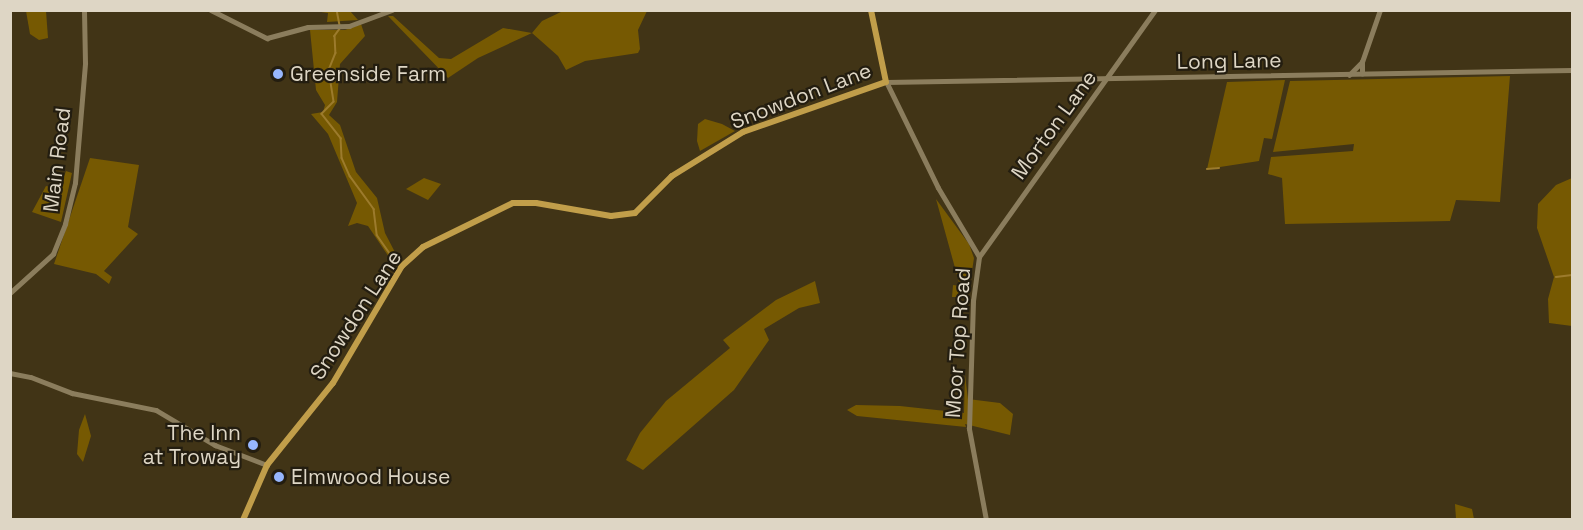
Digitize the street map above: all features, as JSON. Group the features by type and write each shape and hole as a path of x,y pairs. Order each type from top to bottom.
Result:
{"main road":[{"path":"871,10 886,82"},
{"name":"Snowdon Lane","path":"243,519 267,465 333,383 402,266 433,239 485,220 513,203 611,216 634,213 672,176 743,132 886,82"}],"street":[{"name":"Main Road","path":"10,292 53,254 65,224 75,183 86,63 84,10"},
{"path":"211,10 267,38 308,27 341,26 392,10"},
{"name":"Morton Lane","path":"980,257 1108,80 1155,10"},
{"path":"1362,74 1362,62 1380,10"},
{"path":"1349,75 1362,62"},
{"name":"Long Lane","path":"886,82 1108,80 1572,70"},
{"name":"Moor Top Road","path":"886,82 938,188 980,257 973,301 969,429 986,519"},
{"path":"10,373 72,393 156,410 214,445 267,465"}],"shaded area":[{"path":"26,11 46,11 48,38 39,40 30,34"},
{"path":"314,11 350,11 358,20 327,22 328,13"},
{"path":"563,11 647,11 638,30 640,49 638,53 585,61 566,70 558,56 532,33 542,21"},
{"path":"388,16 393,16 439,58 451,59 503,28 532,33 478,58 448,78"},
{"path":"361,24 365,36 340,64 337,102 329,115 340,125 356,172 377,198 385,233 399,260 395,266 368,226 357,223 348,226 357,203 328,134 311,114 323,112 325,105 316,90 310,30 345,30"},
{"path":"1510,76 1500,202 1456,200 1450,221 1285,224 1282,178 1268,174 1271,157 1353,151 1354,144 1273,152 1290,81"},
{"path":"1285,80 1272,139 1264,138 1259,161 1207,169 1227,82"},
{"path":"705,119 735,131 700,151 697,141 698,124"},
{"path":"90,158 139,165 128,227 138,234 104,271 112,277 109,284 96,274 54,264"},
{"path":"66,171 72,173 61,222 32,212 46,186 54,188 57,177 63,179"},
{"path":"424,178 441,184 428,200 406,189"},
{"path":"1572,178 1572,326 1549,323 1548,299 1554,277 1537,228 1538,204 1556,185"},
{"path":"936,199 969,244 974,258 968,297 952,297 953,285 960,286"},
{"path":"815,281 820,303 799,308 764,329 769,340 734,390 643,470 626,460 640,433 666,401 730,348 723,340 776,300"},
{"path":"965,375 968,399 1000,403 1013,414 1010,435 965,424 966,427 857,416 847,410 856,405 900,406 964,413"},
{"path":"85,414 91,436 83,462 77,454 79,430"},
{"path":"1455,504 1472,509 1474,519 1456,519"}],"waterway":[{"path":"337,10 340,25"},
{"path":"340,29 335,36 336,53 329,70 334,102 322,114 341,138 342,158 350,176 374,209 377,235 397,264"},
{"path":"1207,169 1219,168"},
{"path":"1556,277 1572,275"}],"place":[{"name":"Greenside Farm","path":"278,74"},
{"name":"The Inn at Troway","path":"253,445"},
{"name":"Elmwood House","path":"279,477"}]}
